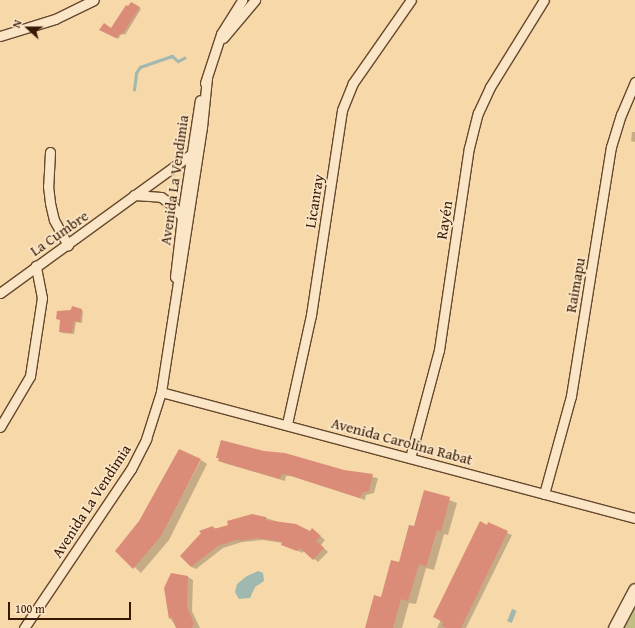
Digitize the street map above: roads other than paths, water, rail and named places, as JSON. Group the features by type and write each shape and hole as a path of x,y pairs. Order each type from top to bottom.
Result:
{"street":[{"path":"0,36 55,19 94,0"},
{"name":"Avenida La Vendimia","path":"24,628 131,469 146,439 161,392 176,286 175,272 182,218 208,91 207,78 216,47 225,25 242,0"},
{"path":"216,47 255,0"},
{"name":"Licanray","path":"288,424 310,315 342,110 353,83 411,0"},
{"name":"Rayén","path":"410,458 439,350 469,148 478,113 490,87 544,0"},
{"name":"Raimapu","path":"544,494 571,396 613,141 635,82"},
{"name":"Avenida La Vendimia","path":"176,286 181,273 195,151"},
{"name":"La Cumbre","path":"0,293 36,266 68,245 195,151"},
{"path":"50,152 48,186 50,203 54,220 68,245"},
{"path":"134,195 161,197 172,205 182,218"},
{"path":"0,427 30,376 42,298 36,266"},
{"name":"Avenida Carolina Rabat","path":"161,392 288,424 635,518"},
{"path":"615,628 635,590"}],"water":[{"path":"258,571 263,573 264,581 255,587 250,598 239,599 235,592 237,584 247,576"},
{"path":"512,609 517,611 512,623 507,621"}],"waterway":[{"path":"134,90 136,73 140,67 172,56 178,61 184,58"}]}
